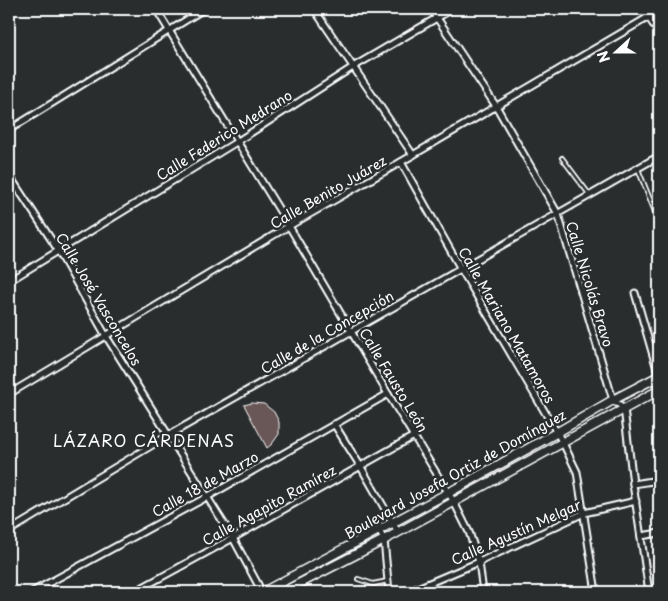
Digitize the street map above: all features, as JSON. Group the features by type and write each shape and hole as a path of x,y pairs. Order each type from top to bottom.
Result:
{"street":[{"name":"Calle Fausto León","path":"156,9 238,141 454,502 469,532 479,562 483,592"},
{"path":"9,130 204,9"},
{"path":"314,9 413,155"},
{"name":"Calle Nicolás Bravo","path":"431,9 496,106 558,214 613,400"},
{"name":"Calle Federico Medrano","path":"9,281 238,141 353,67 452,9"},
{"path":"643,9 659,33"},
{"name":"Calle Benito Juárez","path":"9,394 289,226 659,11"},
{"name":"Calle de la Concepción","path":"9,531 170,435 659,156"},
{"name":"Calle Mariano Matamoros","path":"402,162 461,269 563,443 577,472 596,592"},
{"name":"Calle José Vasconcelos","path":"9,175 58,250 106,336 170,435 206,497 233,538 263,592"},
{"path":"635,293 659,376"},
{"name":"Boulevard Josefa Ortiz de Domínguez","path":"263,592 448,493 659,376"},
{"name":"Boulevard Josefa Ortiz de Domínguez","path":"283,592 384,540 659,390"},
{"name":"Calle 18 de Marzo","path":"32,592 206,497 388,394"},
{"path":"613,400 624,408 649,591 659,588"},
{"path":"334,424 398,532"},
{"name":"Calle Agapito Ramírez","path":"134,592 414,436"},
{"path":"633,484 659,480"},
{"name":"Calle Agustín Melgar","path":"408,592 479,562 584,513 636,501"},
{"path":"379,530 384,540 388,592"},
{"path":"641,536 659,533"}],"lane":[{"path":"562,158 590,196"},
{"path":"638,168 659,222"},
{"path":"358,579 373,584 388,581"}],"building":[{"path":"252,403 264,404 274,412 279,422 279,434 267,448 244,405"}],"district":[{"name":"LÁZARO CÁRDENAS","path":"144,440"}]}
